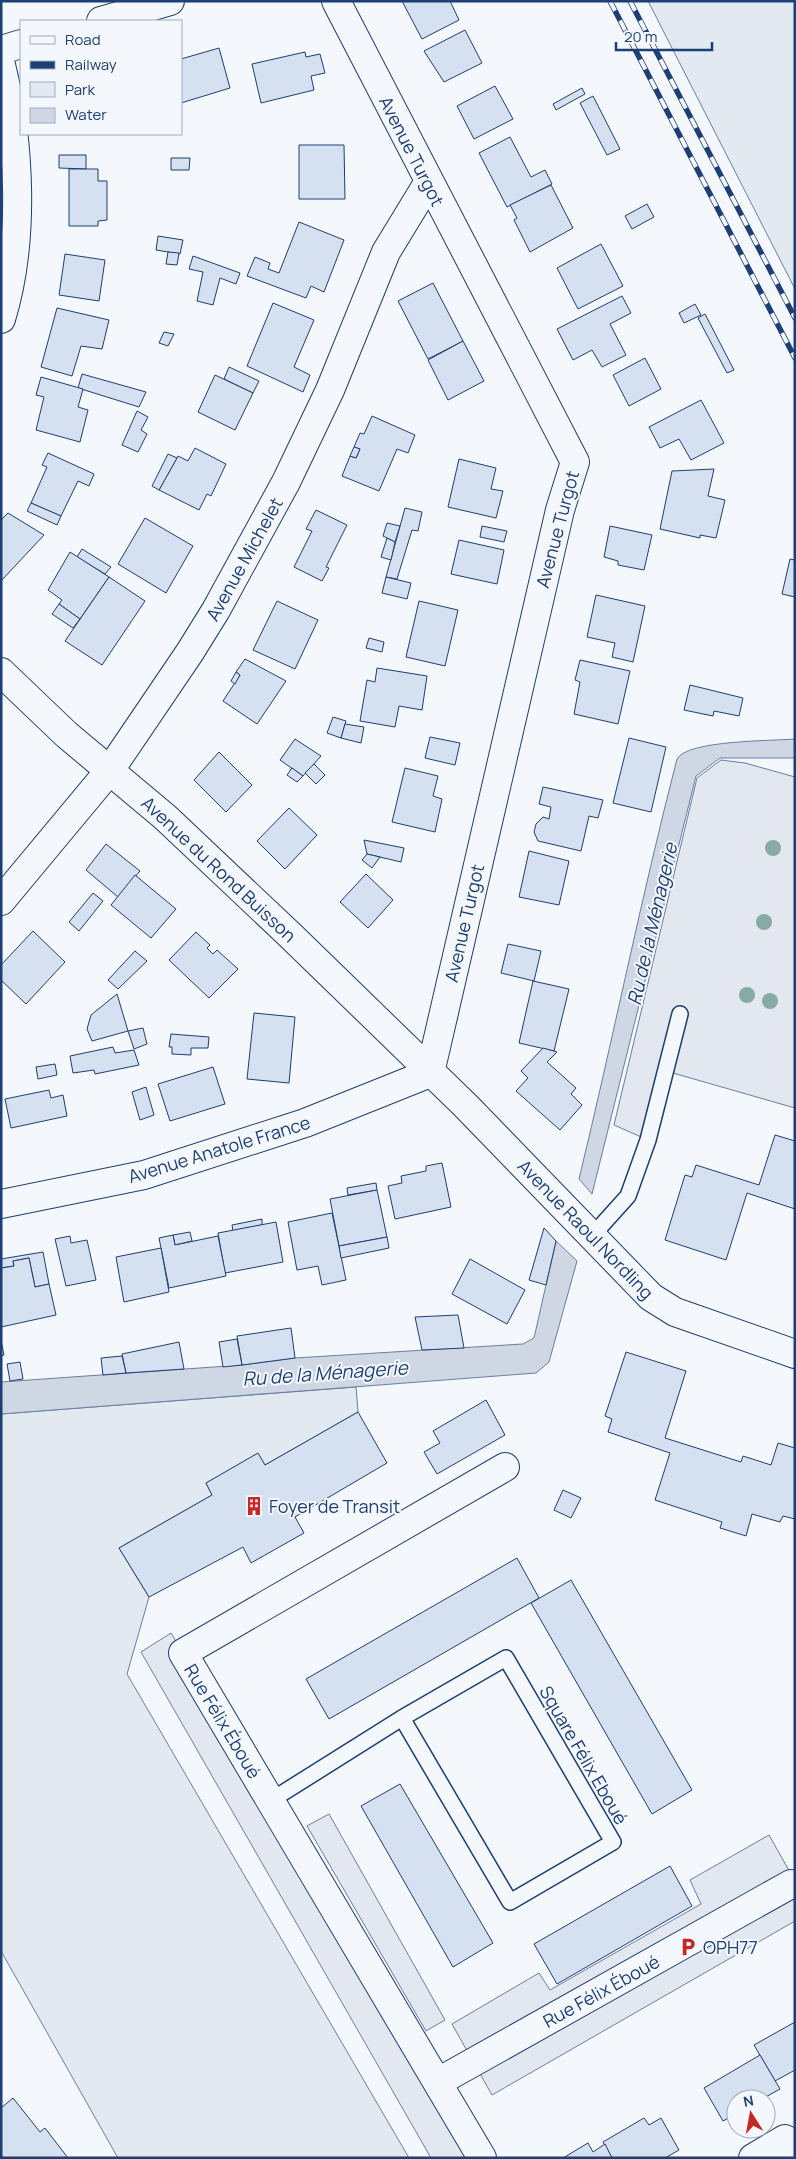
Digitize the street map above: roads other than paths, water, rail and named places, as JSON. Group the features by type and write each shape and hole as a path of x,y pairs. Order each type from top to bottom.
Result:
{"street":[{"path":"104,20 170,1"},
{"name":"Avenue Turgot","path":"336,1 428,183 575,462 560,510 430,1073"},
{"path":"1,50 20,44"},
{"path":"1,65 9,97 17,165 16,237 5,306 1,319"},
{"name":"Avenue Michelet","path":"1,901 110,770 190,652 244,561 286,482 330,390 386,252 428,183"},
{"name":"Avenue du Rond Buisson","path":"1,672 67,736 165,817 430,1073"},
{"name":"Avenue Anatole France","path":"1,1204 144,1175 305,1122 430,1073"},
{"name":"Avenue Raoul Nordling","path":"430,1073 466,1106 651,1297 666,1307 795,1354"},
{"name":"Rue Félix Éboué","path":"482,2158 183,1653 505,1467"},
{"name":"Rue Félix Éboué","path":"438,2082 791,1884"},
{"path":"753,2158 791,2143"}],"lane":[{"path":"592,1236 628,1196 648,1140 680,1014"},
{"name":"Square Félix Eboué","path":"506,1658 614,1842 510,1902 402,1718 506,1658"},
{"path":"270,1801 402,1718"}],"water":[{"name":"Ru de la Ménagerie","path":"795,739 795,758 720,758 696,776 592,1194 579,1179 677,759 684,753 696,748 713,745"},
{"name":"Ru de la Ménagerie","path":"556,1241 577,1261 549,1362 536,1373 1,1414 1,1382 242,1365 295,1358 523,1344 534,1338"}],"railway":[{"path":"610,1 795,358"},
{"path":"630,1 795,318"}],"place":[{"name":"Foyer de Transit","path":"254,1506"},
{"name":"OPH77","path":"688,1947"}]}
